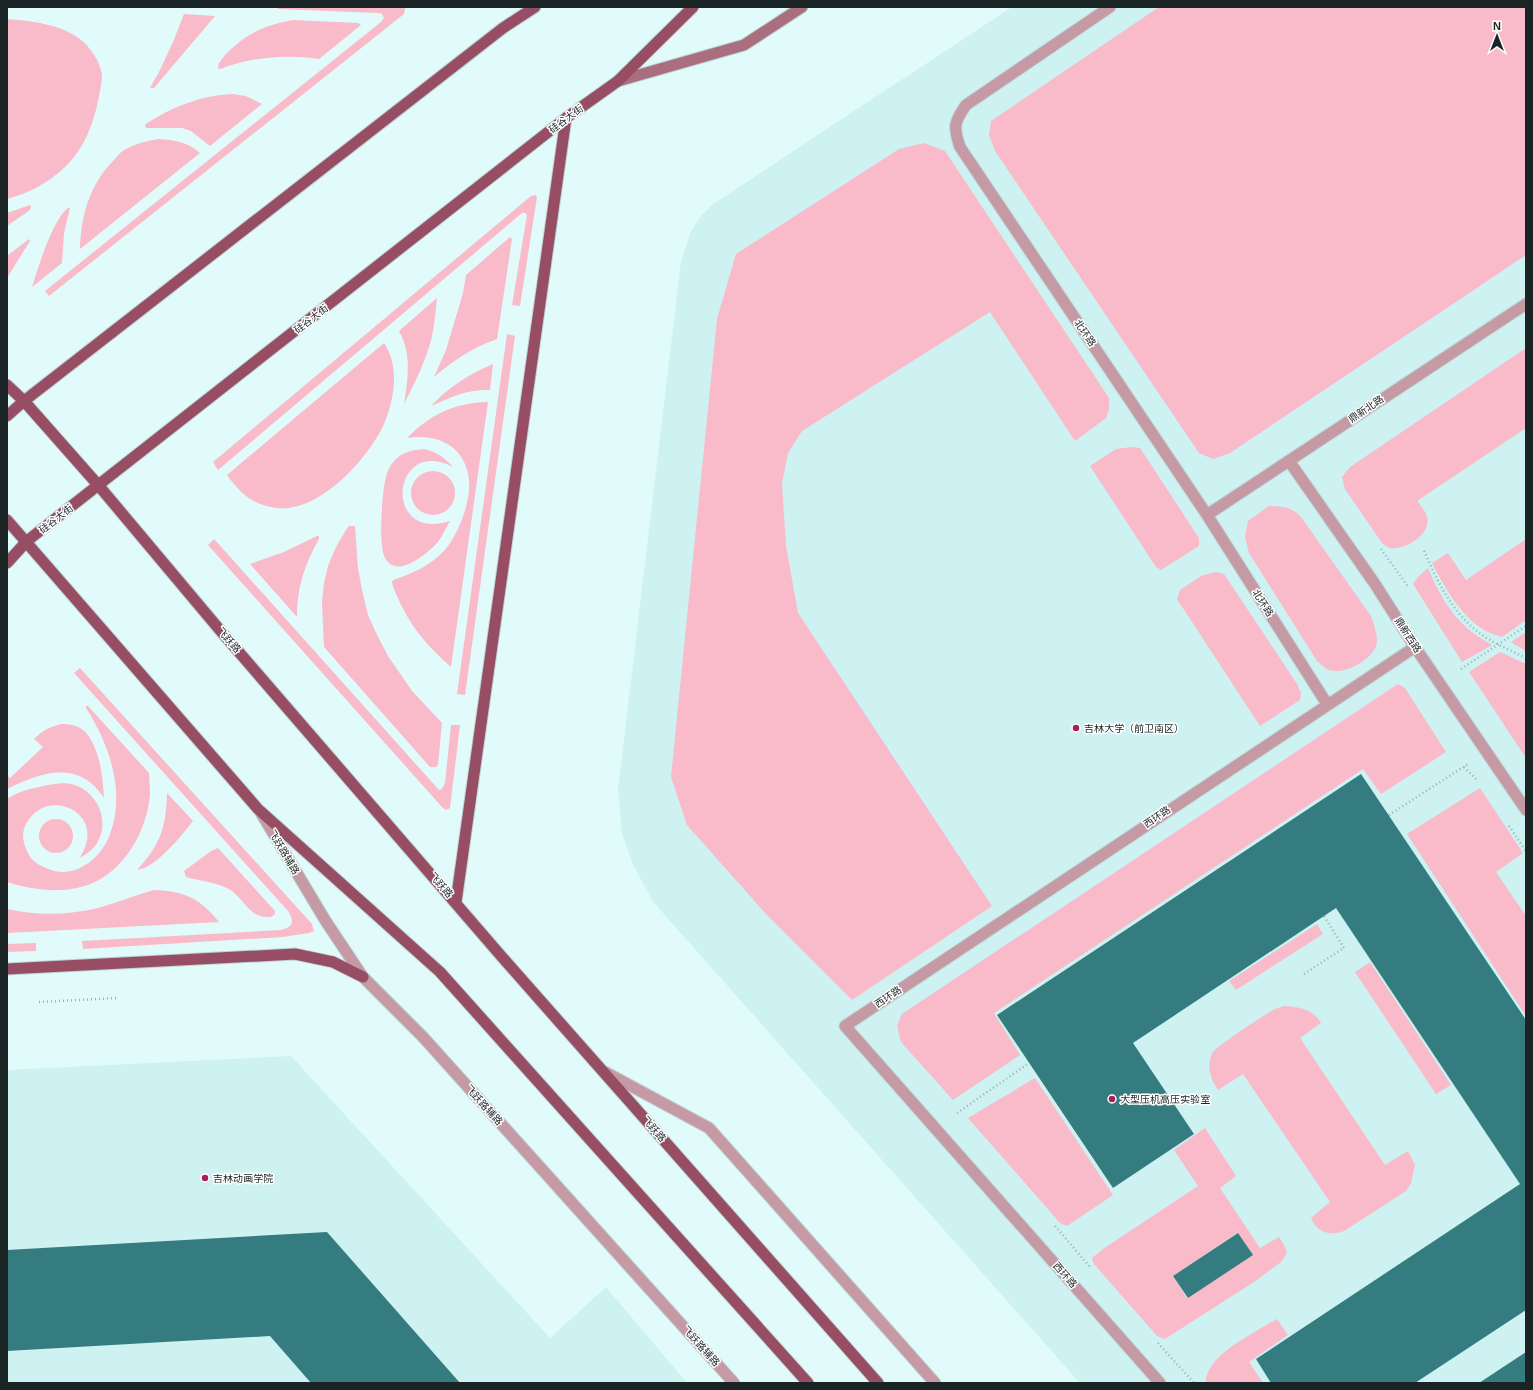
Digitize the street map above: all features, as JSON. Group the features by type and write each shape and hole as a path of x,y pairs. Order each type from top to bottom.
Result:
{"main road":[{"path":"7,416 24,401 503,28 535,7"},
{"name":"硅谷大街","path":"7,563 27,541 100,486 566,118 618,81 693,7"},
{"name":"硅谷大街","path":"618,81 744,46 802,7"},
{"path":"456,902 566,118"},
{"name":"飞跃路","path":"7,385 24,401 100,486 219,629 502,957 878,1383"},
{"path":"7,520 27,541 258,809 440,972 808,1383"},
{"path":"7,969 295,954 333,962 363,977"}],"street":[{"name":"北环路","path":"1110,7 966,105 957,118 956,133 960,147 1207,515 1327,704"},
{"name":"鼎新北路","path":"1207,515 1526,304"},
{"name":"鼎新西路","path":"1289,461 1375,584 1415,647 1526,810"},
{"path":"1327,704 1415,647"},
{"name":"西环路","path":"1160,1383 845,1026 1327,704"},
{"name":"飞跃路辅路","path":"258,809 325,920 363,977 423,1037 734,1383"},
{"path":"605,1072 709,1128 935,1383"}],"path":[{"path":"1381,549 1409,588"},
{"path":"1424,551 1439,583 1458,612 1478,632 1526,658"},
{"path":"1461,669 1526,626"},
{"path":"1389,815 1464,767"},
{"path":"1304,974 1344,948 1324,916"},
{"path":"39,1002 118,998"},
{"path":"957,1113 1030,1063"},
{"path":"1054,1226 1090,1267"},
{"path":"1158,1343 1194,1383"}],"shaded area":[{"path":"278,7 405,8 404,14 49,296 45,291 381,22 384,18 382,14 378,13 278,9"},
{"name":"吉林大学（前卫南区）","path":"1012,7 1526,7 1526,1383 1080,1383 654,903 633,865 622,833 618,790 681,261 691,231 701,216 713,204"},
{"path":"1159,7 1526,7 1526,255 1230,453 1213,459 1199,453 995,151 989,135 991,121"},
{"path":"184,14 215,16 154,88 150,88 173,42"},
{"path":"7,19 45,24 72,34 80,39 91,50 97,60 102,75 99,96 91,126 77,153 63,169 44,184 23,194 7,199"},
{"path":"293,20 358,23 361,25 319,59 281,57 256,59 220,69 218,68 219,63 225,55 240,41 264,28"},
{"path":"232,94 246,96 262,104 210,146 191,131 182,128 146,128 145,125 147,123 177,107 198,99"},
{"path":"159,139 181,142 191,146 200,153 80,249 82,225 88,202 92,191 105,171 124,150 146,141"},
{"path":"924,143 945,151 1109,398 1109,409 1106,418 1075,441 990,312 802,431 788,453 782,483 786,546 798,613 992,906 852,1000 765,913 687,825 671,777 717,319 736,254 899,149"},
{"path":"536,195 537,197 520,306 512,305 527,215 525,213 522,213 218,470 213,462 531,196"},
{"path":"30,205 30,210 7,226 7,213"},
{"path":"68,208 70,208 64,233 62,263 32,287 42,257 57,222"},
{"path":"510,237 512,239 497,339 479,346 464,355 434,377 446,350 463,293 466,275"},
{"path":"29,239 30,241 7,278 7,256"},
{"path":"437,298 432,338 426,357 404,404 408,366 406,348 399,331"},
{"path":"507,334 515,336 465,695 457,694"},
{"path":"384,343 389,352 394,370 392,400 389,410 379,434 369,449 342,480 309,502 292,507 276,508 260,504 242,493 227,475"},
{"path":"1526,348 1526,428 1417,501 1423,508 1427,517 1425,530 1410,544 1396,548 1387,547 1382,543 1345,489 1342,477 1350,467"},
{"path":"493,364 490,390 467,392 431,406 460,382"},
{"path":"488,402 451,667 435,652 413,626 402,607 392,585 392,581 415,572 425,566 440,555 448,546 457,532 464,514 469,488 467,468 456,450 448,444 429,438 407,438 425,422 444,411 464,405"},
{"path":"1132,447 1140,448 1199,538 1199,546 1161,570 1156,567 1090,466 1116,449"},
{"path":"424,449 440,455 453,467 433,461 417,465 407,476 403,490 405,505 413,517 428,524 450,521 438,542 420,558 404,566 397,566 390,564 385,558 383,551 381,531 382,506 386,475 393,463 401,455"},
{"path":"429,471 437,471 442,472 449,477 454,484 454,502 449,509 442,514 429,515 421,512 414,505 411,497 411,489 414,481 421,474"},
{"path":"1269,506 1286,508 1294,511 1301,517 1371,616 1377,635 1377,642 1373,652 1363,662 1349,669 1335,671 1327,669 1317,661 1249,553 1245,537 1248,521"},
{"path":"349,526 355,526 358,568 362,590 368,615 377,635 388,656 412,691 442,723 438,765 436,767 430,767 324,647 322,603 324,583 328,566 336,547"},
{"path":"319,536 319,539 309,558 302,577 298,596 297,617 250,564 284,552"},
{"path":"214,539 439,790 442,789 445,783 451,725 460,725 450,808 446,810 442,807 208,545"},
{"path":"1526,539 1526,620 1502,637 1490,633 1475,624 1460,609 1442,582 1432,563 1448,553 1466,580"},
{"path":"1428,568 1440,593 1455,616 1471,631 1492,645 1462,662 1413,584"},
{"path":"1216,572 1224,574 1297,684 1301,693 1300,700 1260,726 1177,599 1180,590 1201,576"},
{"path":"1526,632 1526,651 1511,642"},
{"path":"1500,652 1526,664 1526,758 1469,672"},
{"path":"80,668 312,924 314,931 283,937 83,949 82,941 281,930 292,924 292,918 288,911 74,673"},
{"path":"1398,684 1405,688 1446,752 1381,794 1363,769 994,1013 1020,1055 953,1100 901,1042 897,1026 902,1014"},
{"path":"86,706 88,706 149,773 150,795 145,820 140,832 127,855 118,865 108,874 87,885 64,890 52,890 29,888 7,882 7,799 13,795 60,783 70,784 84,789 91,795 97,803 100,811 102,829 100,838 88,853 80,858 86,846 87,832 84,821 77,813 67,807 56,805 45,807 34,813 24,827 23,835 26,850 31,858 38,864 56,871 66,872 75,870 93,860 106,843 115,818 116,785 108,752"},
{"path":"61,724 79,727 87,734 98,756 103,782 104,798 94,786 83,778 59,772 33,778 7,789 7,775 10,778 43,747 34,739 47,729"},
{"path":"1480,788 1523,853 1496,872 1526,916 1526,1016 1407,834"},
{"path":"167,793 193,821 160,857 144,868 137,870 152,852 161,834 165,816"},
{"path":"53,819 59,819 63,820 70,826 73,836 72,843 66,850 59,853 53,853 49,852 42,846 39,839 39,833 40,829 46,822"},
{"path":"218,848 275,911 275,914 271,917 258,915 248,908 235,893 229,889 213,883 186,877 184,871 211,851"},
{"path":"154,890 174,892 191,897 205,907 219,922 7,933 7,909 41,914 76,912 98,908"},
{"path":"1317,924 1323,934 1236,990 1229,981"},
{"path":"36,943 36,951 7,952 7,944"},
{"path":"1370,962 1451,1085 1436,1094 1355,972"},
{"path":"1284,1006 1306,1010 1318,1018 1321,1023 1300,1038 1385,1165 1408,1151 1415,1165 1411,1183 1406,1191 1344,1231 1334,1233 1324,1232 1314,1223 1311,1218 1330,1202 1243,1074 1218,1090 1211,1076 1209,1066 1213,1052 1216,1049 1263,1016"},
{"name":"吉林动画学院","path":"291,1056 550,1338 606,1287 687,1383 7,1383 7,1070"},
{"path":"1035,1078 1113,1195 1067,1226 1060,1223 968,1118"},
{"path":"1205,1128 1236,1176 1220,1188 1260,1248 1279,1237 1287,1253 1281,1262 1257,1280 1165,1339 1157,1336 1094,1264 1092,1258 1103,1249 1198,1186 1174,1150","holes":["1237,1233 1252,1255 1187,1298 1173,1276"]},
{"path":"1277,1319 1288,1335 1249,1362 1263,1383 1206,1383 1208,1373 1213,1363 1222,1354 1245,1337"}],"building":[{"name":"大型压机高压实验室","path":"1361,774 1526,1020 1526,1310 1415,1383 1271,1383 1256,1359 1520,1184 1336,908 1133,1043 1194,1134 1113,1188 997,1015"},
{"path":"327,1232 460,1383 311,1383 270,1336 7,1351 7,1250"},
{"path":"1238,1233 1253,1255 1188,1298 1173,1276"},
{"path":"1526,1352 1526,1383 1479,1383"}],"place":[{"name":"吉林大学（前卫南区）","path":"1076,728"},
{"name":"大型压机高压实验室","path":"1112,1099"},
{"name":"吉林动画学院","path":"205,1178"}]}
